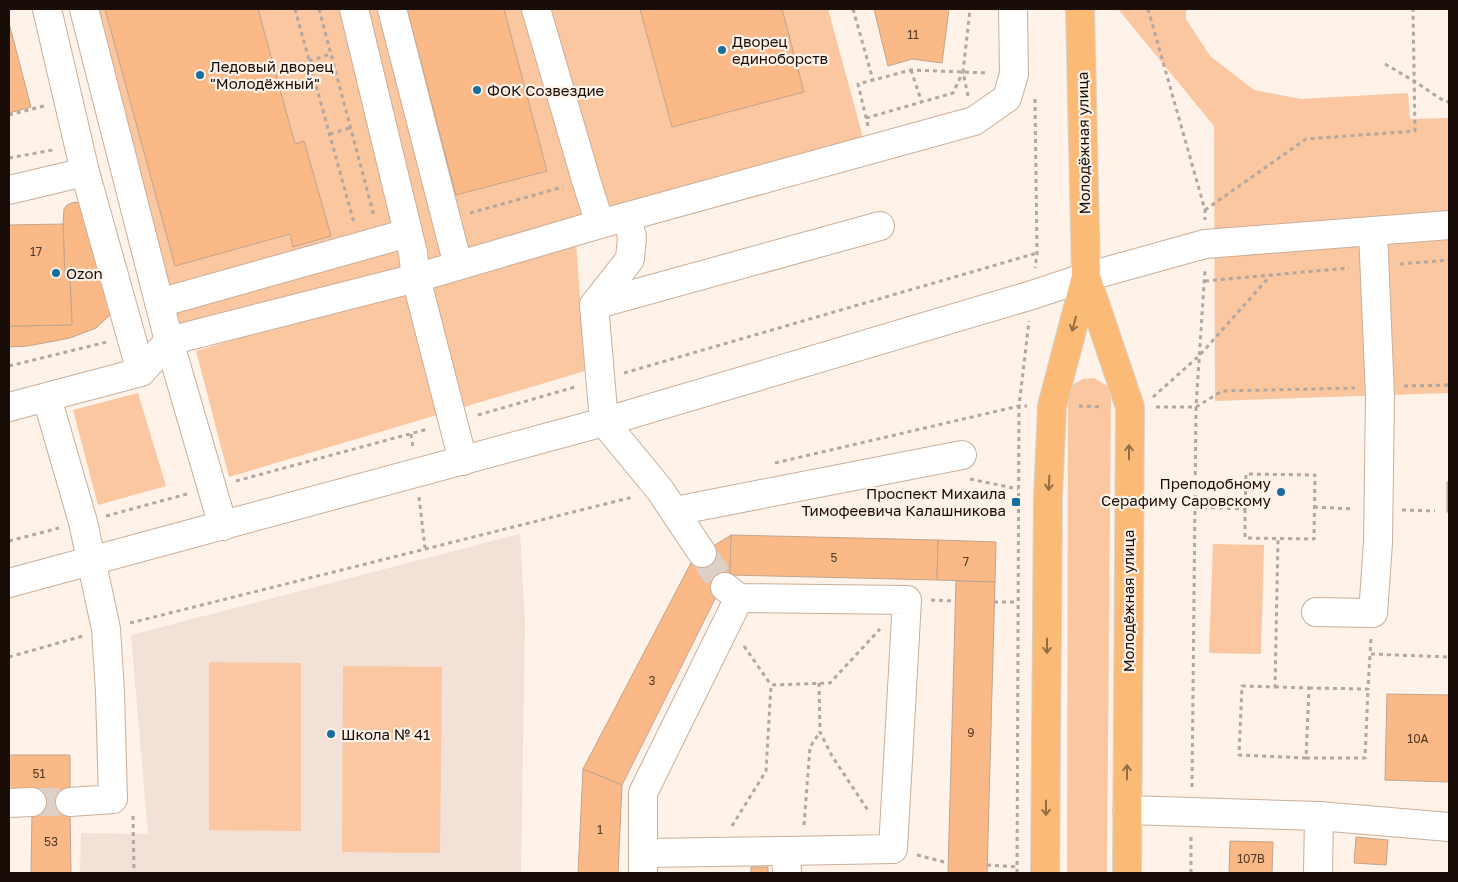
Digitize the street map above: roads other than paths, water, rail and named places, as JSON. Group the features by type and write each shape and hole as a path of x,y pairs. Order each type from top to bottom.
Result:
{"main road":[{"name":"Молодёжная улица","path":"1045,873 1048,497 1052,406 1086,276 1080,9"},
{"name":"Молодёжная улица","path":"1086,276 1130,407 1127,873"}],"street":[{"path":"47,9 86,172 141,372"},
{"path":"84,9 169,341 223,526"},
{"path":"354,9 416,265 416,278 463,461"},
{"path":"392,9 458,265"},
{"path":"536,9 600,224"},
{"path":"9,407 141,372 169,341 416,278 627,216 974,121 1008,98 1014,74 1013,9"},
{"path":"9,190 86,172"},
{"path":"627,216 632,237 630,259 594,304 604,422 667,501 702,553"},
{"path":"9,584 604,422 1032,295 1086,276 1206,244 1449,225"},
{"path":"594,304 880,226"},
{"path":"1316,612 1373,613 1378,543 1379,387 1373,231"},
{"path":"159,303 408,233"},
{"path":"47,398 83,522 92,562 106,629 110,692 113,800 70,802"},
{"path":"667,501 962,455"},
{"path":"906,600 893,849 791,858 716,852 645,865 643,793 730,602 906,600"},
{"path":"1127,810 1319,816 1449,827"},
{"path":"1318,873 1319,816"}],"tunnel":[{"path":"702,553 725,587"},
{"path":"32,802 70,802"}],"place":[{"name":"Дворец единоборств","path":"722,50"},
{"name":"Ледовый дворец \"Молодёжный\"","path":"200,75"},
{"name":"ФОК Созвездие","path":"477,90"},
{"name":"Ozon","path":"56,273"},
{"name":"Преподобному Серафиму Саровскому","path":"1281,492"},
{"name":"Проспект Михаила Тимофеевича Калашникова","path":"1016,502"},
{"name":"Школа № 41","path":"331,734"}]}
